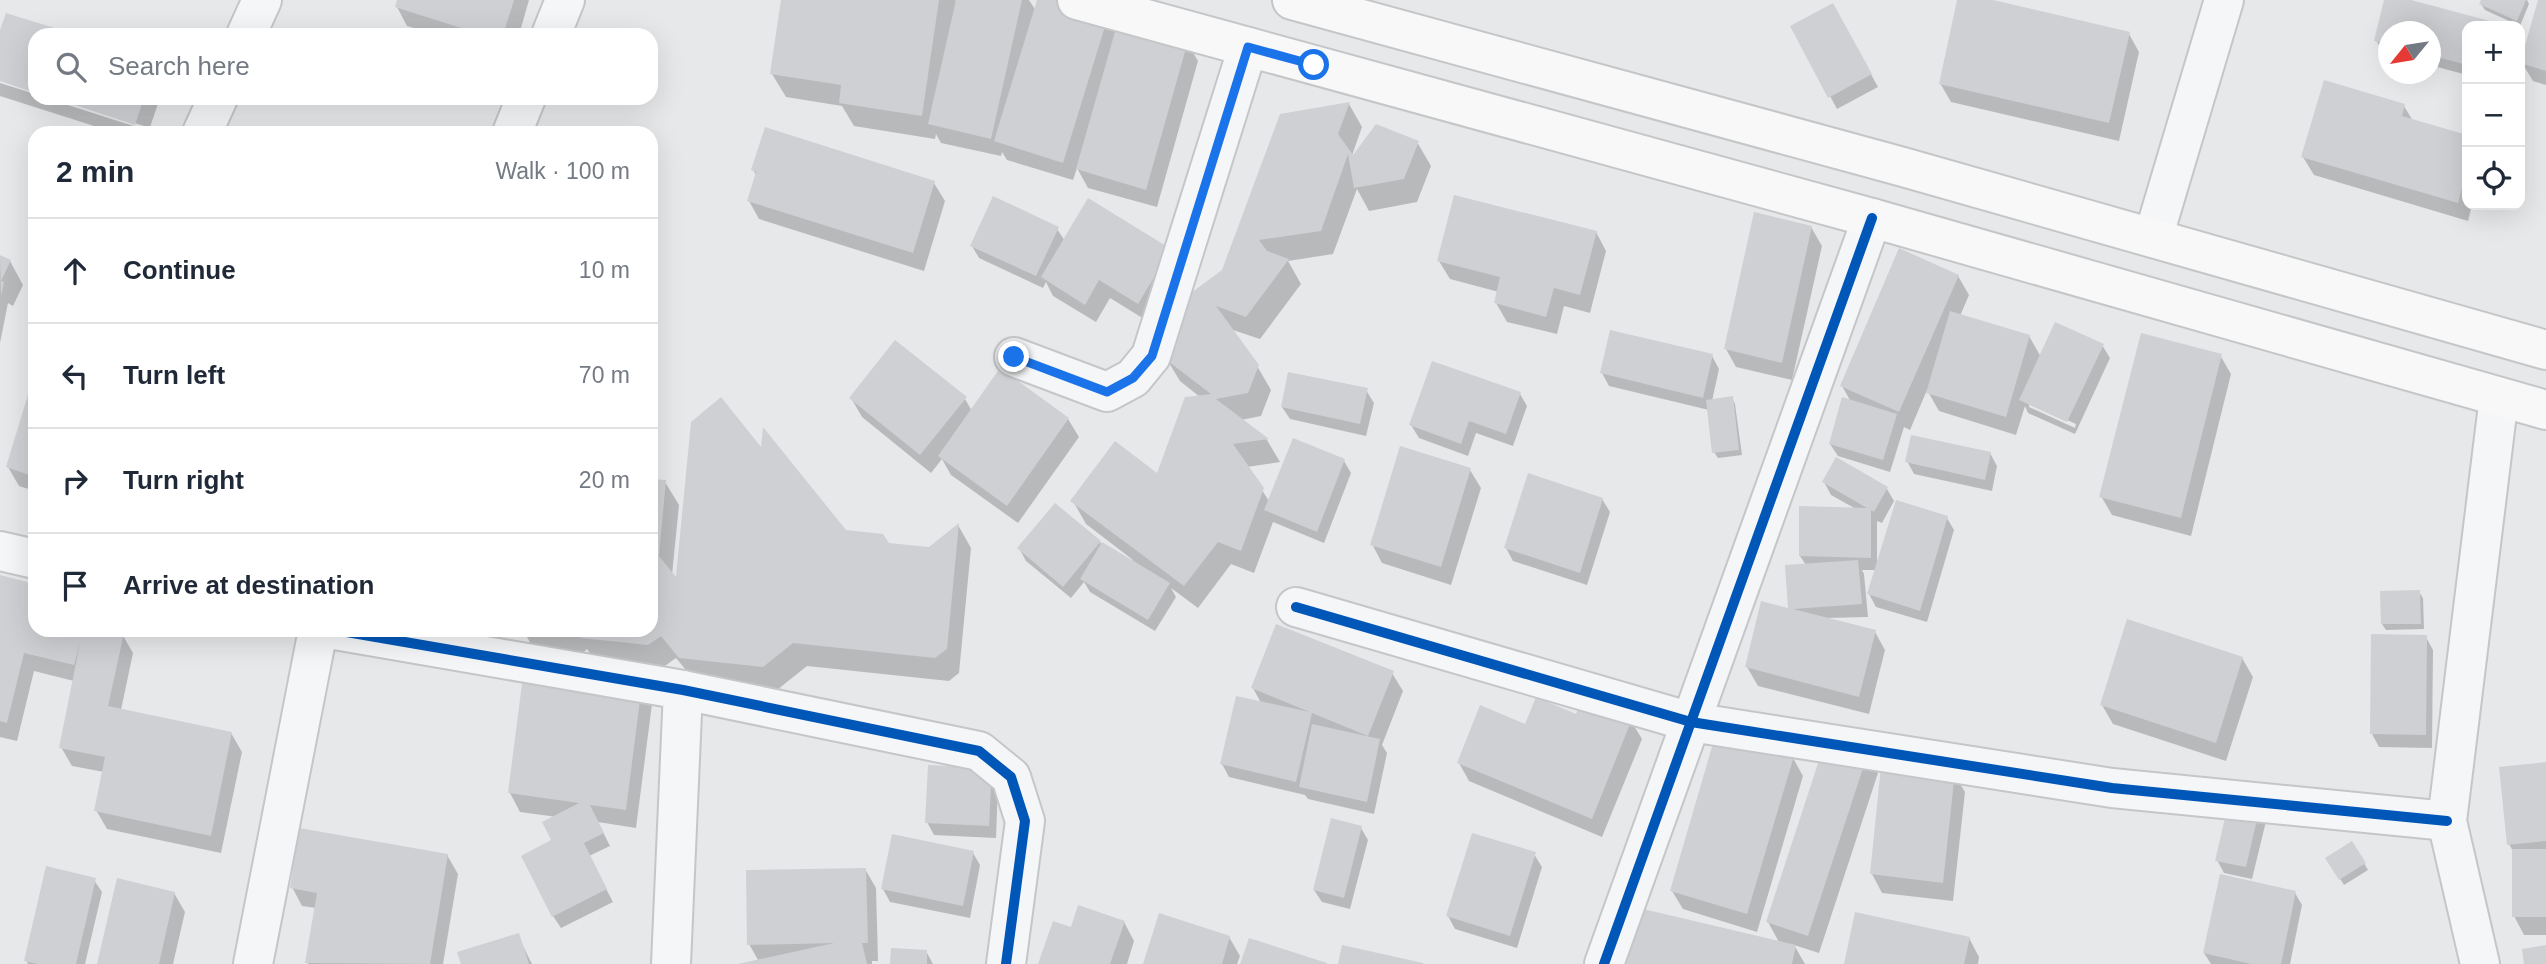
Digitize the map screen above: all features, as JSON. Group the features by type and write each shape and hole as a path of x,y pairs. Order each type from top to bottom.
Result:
{"main road":[{"path":"1077,0 1872,218 2546,410"},
{"path":"1292,0 1903,167 2546,350"}],"street":[{"path":"249,28 262,0"},
{"path":"554,28 565,0"},
{"path":"2153,238 2224,0"},
{"path":"1014,357 1107,392 1133,378 1152,356 1248,47"},
{"path":"205,126 215,105"},
{"path":"515,126 523,105"},
{"path":"1604,964 1872,218"},
{"path":"2480,964 2447,821 2499,397"},
{"path":"0,551 28,557"},
{"path":"1297,607 1691,722 2112,788 2447,821"},
{"path":"253,964 317,637"},
{"path":"376,637 683,690 979,751 1011,777 1025,821 1006,964"},
{"path":"671,964 683,690"}],"building":[{"path":"397,0 514,0 505,28 461,28 395,7"},
{"path":"781,0 939,0 922,116 839,103 841,85 770,74"},
{"path":"956,0 1022,0 991,139 928,124"},
{"path":"1037,0 1068,0 1109,13 1063,163 994,141"},
{"path":"1957,0 1993,0 2130,32 2109,123 1939,84"},
{"path":"2384,0 2411,0 2490,21 2462,21 2462,64 2441,58 2441,21 2379,21"},
{"path":"2481,0 2526,0 2517,21 2479,4"},
{"path":"2538,0 2546,0 2546,71 2525,65 2525,46"},
{"path":"1833,3 1872,74 1828,98 1790,26"},
{"path":"6,13 55,28 28,28 28,91 0,81 0,30"},
{"path":"1118,21 1188,41 1146,190 1076,169"},
{"path":"2378,25 2378,42 2374,41"},
{"path":"2324,80 2405,104 2402,116 2462,134 2462,188 2458,203 2301,157"},
{"path":"1350,102 1338,134 1353,155 1376,124 1419,141 1404,179 1354,188 1348,154 1321,231 1259,240 1267,251 1289,259 1246,317 1216,306 1259,365 1248,393 1216,399 1269,439 1233,444 1264,488 1241,551 1218,542 1184,586 1070,501 1115,441 1157,473 1185,397 1211,394 1164,358 1187,296 1222,270 1280,114"},
{"path":"75,105 142,105 135,125"},
{"path":"765,127 935,181 913,253 747,201 756,172 751,170"},
{"path":"1454,195 1597,231 1580,295 1554,288 1546,317 1494,303 1500,277 1437,261"},
{"path":"993,196 1059,227 1036,276 970,246"},
{"path":"1088,198 1171,249 1138,304 1099,280 1085,305 1041,277"},
{"path":"1754,212 1812,226 1782,363 1724,349"},
{"path":"1899,248 1959,275 1899,412 1840,386"},
{"path":"0,255 11,260 1,281 4,282 1,296"},
{"path":"1950,311 2030,335 2006,417 1926,393"},
{"path":"2055,322 2104,344 2067,422 2019,400"},
{"path":"1610,330 1713,354 1703,398 1600,373"},
{"path":"2141,333 2222,354 2181,518 2099,497"},
{"path":"895,340 967,397 920,455 849,398"},
{"path":"1432,361 1521,392 1506,434 1469,421 1461,444 1409,425"},
{"path":"1000,368 1069,418 1007,506 938,456"},
{"path":"1288,372 1368,388 1360,424 1281,407"},
{"path":"28,395 28,475 6,467"},
{"path":"1733,396 1739,450 1712,453 1706,400"},
{"path":"721,397 761,447 763,427 846,530 883,534 889,543 929,547 959,523 947,649 935,658 793,643 763,667 679,658 661,636 648,645 581,638 658,637 658,479 666,480 659,556 676,577 691,422"},
{"path":"1842,397 1897,414 1883,460 1829,444"},
{"path":"1911,435 1991,452 1985,480 1905,462"},
{"path":"1293,438 1345,459 1317,532 1264,510"},
{"path":"1400,446 1471,468 1441,567 1370,545"},
{"path":"1836,457 1888,487 1874,512 1871,510 1871,558 1799,556 1799,506 1867,508 1822,482"},
{"path":"1528,473 1603,498 1580,573 1504,548"},
{"path":"1896,500 1948,516 1920,611 1867,594"},
{"path":"1055,503 1101,541 1063,587 1017,548"},
{"path":"1102,542 1170,583 1148,620 1080,579"},
{"path":"1858,560 1862,604 1793,609 1876,630 1859,697 1745,667 1761,601 1788,608 1785,565"},
{"path":"0,575 28,582 28,637 123,637 108,706 232,732 211,836 94,811 105,757 59,748 80,643 74,665 24,653 7,723 0,721"},
{"path":"2420,590 2421,624 2381,624 2380,591"},
{"path":"2127,619 2243,657 2216,743 2100,705"},
{"path":"1276,624 1394,671 1368,736 1312,713 1296,782 1220,764 1236,696 1310,712 1251,688"},
{"path":"2371,634 2427,635 2426,735 2370,734"},
{"path":"524,668 642,684 626,810 590,805 604,833 584,843 607,889 552,917 521,856 551,840 542,822 579,803 508,793"},
{"path":"1536,697 1576,714 1582,699 1632,719 1592,819 1457,763 1480,705 1525,724"},
{"path":"1312,724 1380,739 1367,802 1299,787"},
{"path":"1716,733 1794,756 1747,914 1670,891"},
{"path":"1826,739 1868,753 1808,936 1766,922"},
{"path":"1883,747 1955,772 1943,883 1870,874"},
{"path":"2546,762 2546,841 2507,845 2499,767"},
{"path":"928,765 992,768 989,826 925,823"},
{"path":"2231,792 2262,798 2246,867 2215,861"},
{"path":"1331,818 1362,826 1344,898 1313,890"},
{"path":"299,828 448,854 430,964 305,963 317,893 290,888"},
{"path":"1472,833 1536,852 1510,936 1446,916"},
{"path":"892,834 974,851 963,906 881,889"},
{"path":"2352,841 2366,863 2339,880 2325,858"},
{"path":"2512,849 2546,849 2546,917 2512,917"},
{"path":"46,866 96,878 76,964 38,964 24,961"},
{"path":"866,868 868,943 862,943 867,964 738,964 834,943 747,945 746,870"},
{"path":"2220,874 2296,891 2281,964 2251,964 2203,953"},
{"path":"117,878 175,892 159,964 97,964"},
{"path":"1078,905 1125,921 1110,964 1038,964 1053,921 1071,927"},
{"path":"1639,908 1796,945 1792,964 1626,964"},
{"path":"1855,912 1970,937 1964,964 1844,964"},
{"path":"1159,913 1230,936 1222,964 1143,964"},
{"path":"519,933 529,964 461,964 457,952"},
{"path":"1249,938 1327,963 1327,964 1240,964"},
{"path":"1342,945 1423,963 1423,964 1338,964"},
{"path":"2546,945 2546,964 2524,964 2522,949"},
{"path":"891,948 927,950 927,964 890,964"}],"cycle path":[{"path":"1604,964 1872,218"},
{"path":"1296,607 1691,722 2112,788 2447,821"},
{"path":"376,637 683,690 979,751 1011,777 1025,821 1006,964"}],"route":[{"path":"1014,357 1107,392 1133,378 1152,356 1248,47 1314,65"}]}
